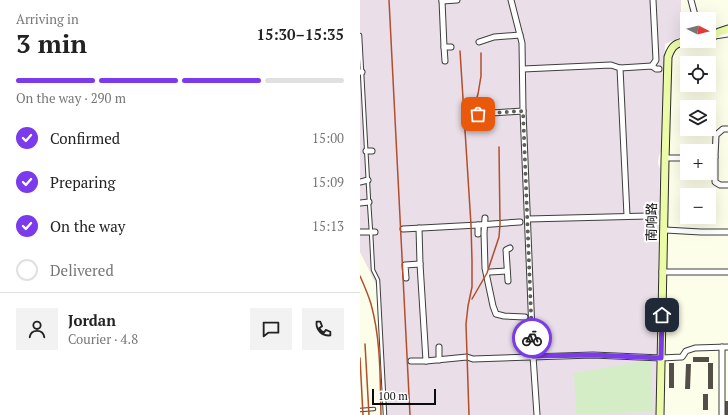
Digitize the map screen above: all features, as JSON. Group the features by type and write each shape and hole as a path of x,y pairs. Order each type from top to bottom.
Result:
{"street":[{"path":"445,62 442,0 457,0"},
{"path":"511,0 522,43 523,111 536,415"},
{"path":"652,66 656,60 653,0"},
{"path":"691,0 694,12"},
{"path":"716,34 728,29"},
{"path":"716,36 728,34"},
{"path":"479,42 494,36 520,35"},
{"name":"南响路","path":"660,415 668,57 673,46 680,43"},
{"path":"444,47 451,47"},
{"path":"523,69 611,65 620,68 652,66 659,69"},
{"path":"620,68 626,216"},
{"path":"478,114 523,111"},
{"path":"714,144 716,135 723,129 728,129"},
{"path":"366,150 372,151"},
{"path":"665,158 680,158"},
{"path":"360,182 368,180"},
{"path":"715,180 715,182 720,185 728,185"},
{"path":"360,203 369,202"},
{"path":"528,219 648,216"},
{"path":"484,218 485,268 496,314 524,317"},
{"path":"403,229 478,226 484,224 520,222"},
{"path":"478,226 478,234"},
{"path":"419,228 426,361"},
{"path":"664,230 728,232"},
{"path":"360,232 373,232"},
{"path":"508,281 506,250 510,248"},
{"path":"406,278 405,265 421,260"},
{"path":"487,273 507,271"},
{"path":"662,272 728,272"},
{"path":"438,347 439,360"},
{"path":"411,361 468,357 594,355 661,358 682,357 686,351 695,348 725,347 725,398 722,415"}],"lane":[{"path":"360,34 369,202 373,232 372,270 378,280 385,415"},
{"path":"360,410 374,409"}],"shaded area":[{"path":"360,0 681,0 680,37 665,44 661,150 658,163 660,169 656,415 384,415 378,289 360,252"}],"green space":[{"path":"651,360 653,412 576,414 574,373"}],"building":[{"path":"693,357 709,357 709,362 693,362"},
{"path":"669,363 674,363 674,388 669,388"},
{"path":"708,363 713,363 713,389 708,389"},
{"path":"686,364 691,364 690,389 685,389"},
{"path":"703,394 708,394 708,410 703,410"},
{"path":"724,401 728,401 728,415 724,415"}],"railway":[{"path":"389,0 410,415"},
{"path":"460,51 472,261 472,287 466,324 469,415"},
{"path":"468,130 478,94 481,76 481,53"},
{"path":"472,299 487,273 499,237 499,147"},
{"path":"360,276 371,304 377,331 381,415"},
{"path":"365,344 369,415"},
{"path":"360,358 363,415"}],"way so far":[{"path":"478,114 523,111 532,338"}],"route":[{"path":"532,338 533,356 594,355 661,358 662,315"}]}
